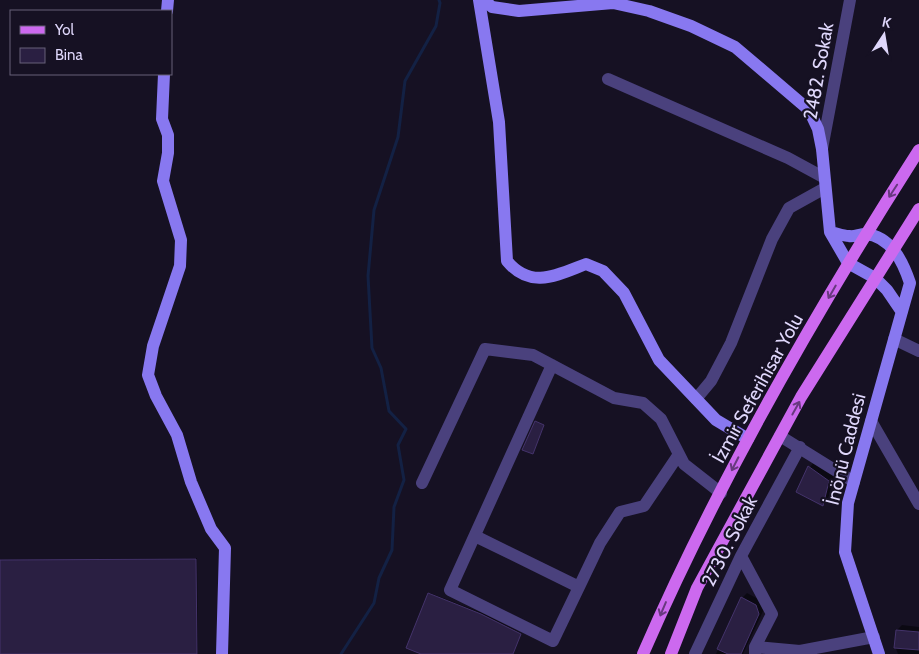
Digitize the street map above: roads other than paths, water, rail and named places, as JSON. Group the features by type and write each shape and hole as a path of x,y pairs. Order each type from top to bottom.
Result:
{"main road":[{"name":"İzmir Seferihisar Yolu","path":"643,654 669,595 748,439 865,234 919,150"},
{"path":"671,654 697,588 780,436 919,209"}],"street":[{"path":"479,0 499,122 507,261 516,272 545,279 586,264 603,271 624,293 659,360 716,420 748,439"},
{"path":"484,0 492,7 519,11 613,3 649,11 691,26 735,47 809,110 818,129 822,149 830,232 848,263 875,278 887,290 902,312"},
{"name":"2482. Sokak","path":"822,149 850,0"},
{"path":"164,75 162,120 168,135 168,153 163,181 181,240 180,266 152,346 148,375 156,396 177,435 191,482 211,529 225,548 222,654"},
{"path":"608,80 788,158 824,182"},
{"path":"696,399 711,381 731,343 772,239 789,208 824,182"},
{"path":"830,232 849,236 865,234 881,239 894,250"},
{"name":"İnönü Caddesi","path":"879,654 845,552 848,503 910,283 905,266 894,250"},
{"path":"894,339 919,350"},
{"path":"422,483 486,349 533,355 614,398 643,403 661,419 684,464 721,493"},
{"path":"552,365 450,590 553,641 600,543 620,512 644,506 679,454"},
{"path":"871,421 919,504"},
{"path":"780,436 854,482"},
{"name":"2730. Sokak","path":"695,654 740,556 800,448"},
{"path":"474,536 579,587"},
{"path":"740,556 772,614 755,651 800,651 874,637"}],"waterway":[{"path":"341,654 374,603 379,578 392,550 394,507 404,480 398,445 406,429 389,411 381,368 372,348 368,276 374,210 398,137 405,81 436,26 439,0"}]}
